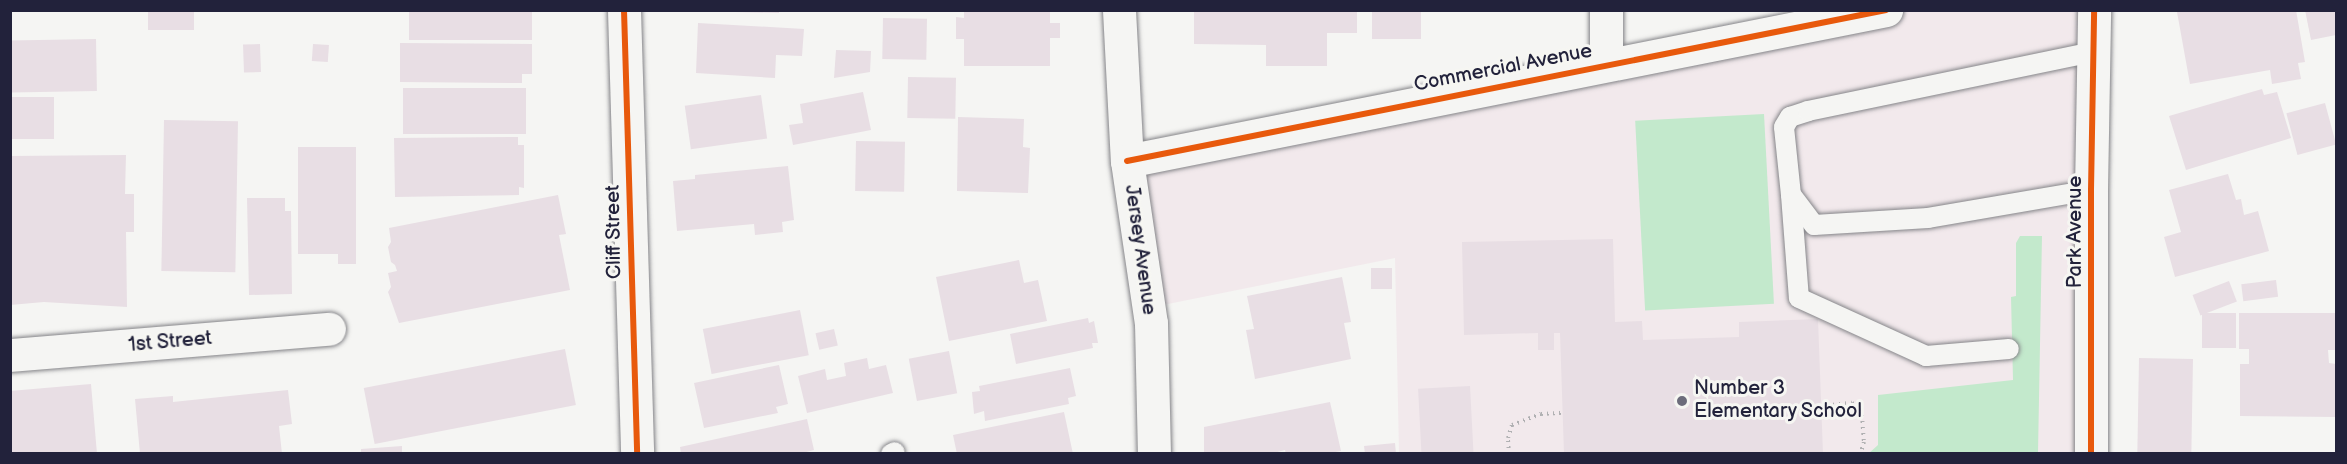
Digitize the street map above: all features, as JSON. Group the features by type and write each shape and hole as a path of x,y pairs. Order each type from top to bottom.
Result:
{"street":[{"name":"Cliff Street","path":"624,10 636,453"},
{"name":"Jersey Avenue","path":"1119,10 1127,161 1151,323 1154,453"},
{"path":"1606,10 1606,64"},
{"name":"Commercial Avenue","path":"1127,161 1886,10"},
{"name":"Park Avenue","path":"2091,453 2094,10"},
{"name":"1st Street","path":"10,355 329,329"}],"lane":[{"path":"2009,349 1926,356 1799,298 1784,127 1790,117 1808,111 2043,60 2094,52"},
{"path":"1791,195 1814,225 1928,218 2091,190"}],"path":[{"path":"1821,406 1852,404 1857,406 1862,415 1864,442 1860,453"},
{"path":"1509,453 1508,438 1512,425 1540,414 1563,413"}],"shaded area":[{"path":"1886,11 2094,11 2091,453 1399,453 1395,258 1148,308 1127,161"}],"green space":[{"path":"1764,114 1774,304 1645,310 1635,121"},
{"path":"2020,236 2042,236 2038,453 1868,454 1878,445 1878,395 2013,380 2011,297 2016,296 2016,243"}],"building":[{"path":"148,10 194,10 194,30 148,30"},
{"path":"409,10 532,10 532,40 409,40"},
{"path":"735,10 779,10 779,13 735,12"},
{"path":"1194,10 1357,10 1357,33 1327,33 1327,66 1266,66 1266,45 1194,44"},
{"path":"1372,10 1421,10 1421,39 1372,39"},
{"path":"2188,10 2296,10 2305,62 2298,63 2301,79 2272,84 2270,70 2190,84 2177,12"},
{"path":"2305,10 2336,10 2336,35 2311,40"},
{"path":"964,12 1050,12 1050,23 1060,23 1060,38 1050,38 1050,66 964,66 964,39 956,39 956,17 964,18"},
{"path":"883,18 927,19 926,60 882,59"},
{"path":"698,23 804,29 802,56 776,55 775,78 696,73"},
{"path":"96,39 97,91 11,92 10,41"},
{"path":"400,43 532,44 532,74 522,74 522,83 400,82"},
{"path":"260,44 261,72 244,73 243,45"},
{"path":"313,44 329,45 328,62 312,61"},
{"path":"836,50 871,51 870,72 834,78"},
{"path":"908,77 956,78 955,119 907,118"},
{"path":"403,88 526,88 526,134 403,134"},
{"path":"2262,89 2264,95 2277,92 2291,138 2186,170 2169,116"},
{"path":"863,92 871,130 793,145 789,125 803,123 800,104"},
{"path":"761,95 767,139 691,149 685,106"},
{"path":"10,97 54,97 54,139 10,139"},
{"path":"2325,103 2336,145 2297,155 2286,113"},
{"path":"958,117 1024,119 1023,147 1030,148 1028,193 957,191"},
{"path":"164,120 238,121 235,272 161,271"},
{"path":"518,137 518,145 524,145 524,188 519,187 519,195 395,197 394,138"},
{"path":"856,141 905,142 904,192 855,191"},
{"path":"298,147 356,147 356,264 338,264 338,254 298,254"},
{"path":"126,155 125,194 134,194 134,232 126,232 127,307 44,302 10,305 10,156"},
{"path":"788,166 794,220 782,222 783,232 755,235 754,224 677,231 673,181 695,179 695,175"},
{"path":"2228,174 2236,200 2241,199 2244,215 2258,211 2269,251 2175,277 2164,237 2181,232 2169,190"},
{"path":"558,195 566,234 559,235 570,290 399,323 388,292 391,287 388,273 397,271 391,262 388,247 391,242 389,228"},
{"path":"247,198 285,198 285,211 291,211 292,294 249,295"},
{"path":"1613,239 1615,322 1642,321 1643,340 1739,337 1739,322 1818,319 1823,454 1564,454 1560,333 1554,333 1554,350 1538,350 1538,333 1464,335 1462,242"},
{"path":"1019,260 1024,283 1038,280 1047,321 949,341 936,277"},
{"path":"1371,268 1392,268 1392,289 1371,289"},
{"path":"1342,277 1351,322 1344,323 1351,359 1255,379 1246,330 1254,329 1247,296"},
{"path":"2276,280 2278,297 2243,301 2241,284"},
{"path":"2229,281 2237,302 2200,316 2193,295"},
{"path":"800,310 809,355 712,374 703,329"},
{"path":"2202,313 2236,313 2236,348 2202,348"},
{"path":"2239,313 2336,313 2336,350 2328,350 2329,363 2336,364 2336,417 2240,416 2240,364 2249,364 2249,349 2239,349"},
{"path":"1088,318 1089,323 1094,321 1098,343 1092,343 1093,348 1016,364 1010,334"},
{"path":"834,329 838,346 819,350 815,333"},
{"path":"565,349 576,405 375,444 364,388"},
{"path":"949,351 957,393 917,401 909,359"},
{"path":"867,358 869,369 886,365 893,393 807,413 798,376 825,369 827,380 846,376 844,363"},
{"path":"2139,358 2193,359 2191,454 2137,454"},
{"path":"779,365 788,404 776,407 778,413 704,428 694,383"},
{"path":"1070,368 1076,396 1068,398 1069,404 985,421 984,411 974,414 972,392 980,391 979,386"},
{"path":"91,384 97,454 10,454 10,391"},
{"path":"1470,386 1474,454 1421,454 1418,389"},
{"path":"288,390 292,424 279,426 282,454 140,454 135,399 173,396 173,402"},
{"path":"1330,402 1341,451 1325,454 1286,454 1285,450 1270,454 1204,454 1204,427"},
{"path":"1064,412 1073,454 957,454 953,435"},
{"path":"807,419 814,450 799,454 681,454 680,447"},
{"path":"1395,443 1396,454 1365,454 1364,446"},
{"path":"402,446 402,454 361,454 361,449"}],"cycle path":[{"path":"624,10 637,454"},
{"path":"1127,161 1886,10"},
{"path":"2091,454 2094,10"}],"place":[{"name":"Number 3 Elementary School","path":"1682,401"}]}
